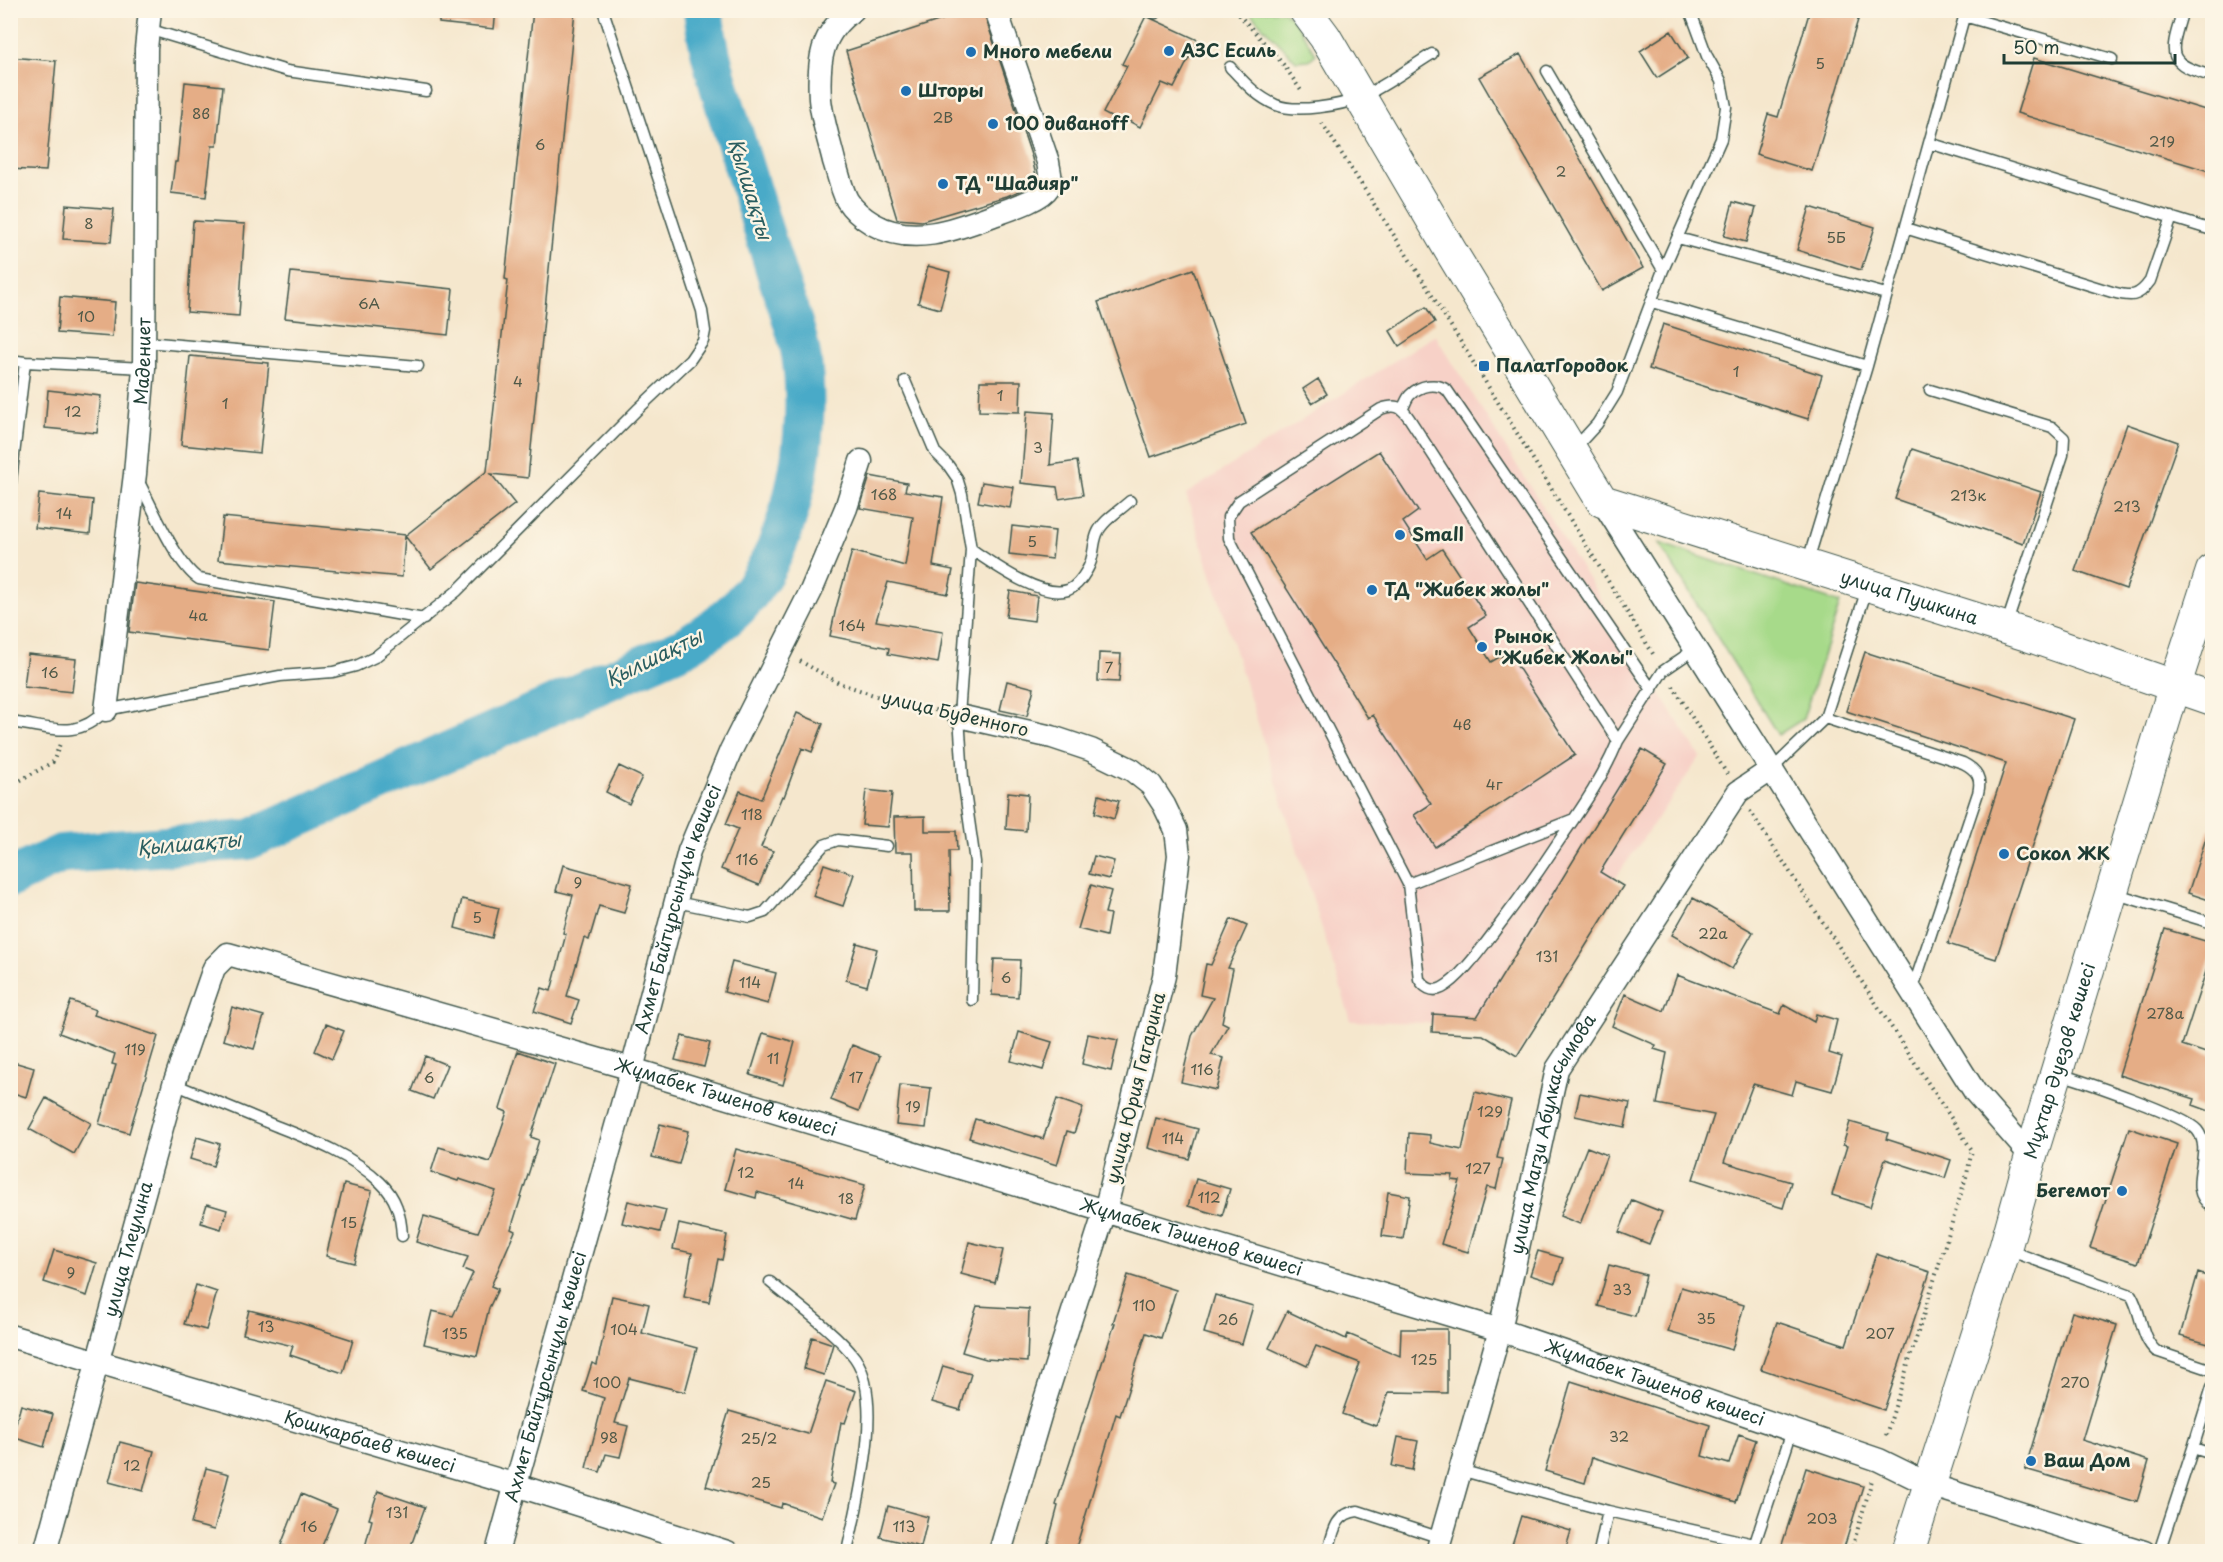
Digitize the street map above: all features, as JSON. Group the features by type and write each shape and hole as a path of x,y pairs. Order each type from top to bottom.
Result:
{"street":[{"path":"853,10 829,34 821,54 819,83 821,114 847,200 863,218 882,229 909,235 933,234 970,224 1012,208 1042,194 1048,188 1051,178 1048,162 996,10"},
{"path":"1305,10 1320,24 1571,453 1975,1092 2031,1156"},
{"name":"Мадениет","path":"106,710 135,474 146,342 146,49 149,20"},
{"name":"Ахмет Байтұрсынұлы көшесі","path":"497,1551 632,1069 689,851 731,750 811,591 846,508 861,461"},
{"name":"улица Пушкина","path":"1602,501 1807,564 2005,630 2024,634 2212,699"},
{"name":"Мұхтар Әуезов көшесі","path":"1908,1551 2005,1249 2031,1156 2212,571"},
{"name":"улица Буденного","path":"959,716 1052,737 1091,750 1131,770"},
{"name":"улица Магзи Абулкасымова","path":"1439,1544 1500,1330 1557,1069 1738,792 1772,769"},
{"name":"улица Юрия Гагарина","path":"1000,1551 1041,1408 1105,1211 1164,976 1179,855 1176,830 1151,785 1131,770"},
{"name":"Жұмабек Тәшенов көшесі","path":"228,954 632,1069 1500,1330 1879,1460 1930,1485 2113,1547 2144,1551"},
{"name":"улица Тлеулина","path":"45,1551 174,1084 214,968 228,954"},
{"name":"Қошқарбаев көшесі","path":"10,1336 98,1360 516,1485 728,1551"}],"lane":[{"path":"10,720 66,730 81,729 96,720 106,710 280,676 333,672 356,666 375,657 457,591 637,410 690,360 703,341 705,331 702,311 603,10"},
{"path":"1571,453 1597,424 1617,392 1663,270 1721,139 1726,107 1720,81 1707,56 1690,10"},
{"path":"2183,10 2174,43 2176,58 2189,70 2212,76"},
{"path":"1807,564 1867,366 1965,14 2112,59"},
{"path":"149,20 287,71 426,91"},
{"path":"1230,67 1252,91 1277,105 1295,109 1313,109 1361,97 1432,54"},
{"path":"1547,71 1663,270"},
{"path":"1929,144 2212,230"},
{"path":"1905,228 2112,292 2137,295 2150,281 2172,217"},
{"path":"1678,238 1886,294"},
{"path":"1652,302 1867,366"},
{"path":"146,342 418,366"},
{"path":"10,360 144,368"},
{"path":"10,489 26,362"},
{"path":"905,381 935,452 957,478 963,494 971,549 959,716 963,778 975,862 972,1000"},
{"path":"1403,408 1410,394 1432,384 1440,385 1447,390 1652,690"},
{"path":"1929,390 2052,427 2064,438 2063,455 2005,630"},
{"path":"1618,741 1403,408 1392,405 1381,409 1239,501 1228,517 1229,538 1408,884 1419,979 1431,989 1440,989 1450,982 1476,955 1526,890 1574,819 1609,764 1618,741 1664,671 1695,650"},
{"path":"135,474 180,559 191,574 199,579 424,619"},
{"path":"971,549 1002,570 1030,584 1054,590 1067,590 1076,585 1087,570 1094,555 1099,531 1130,501"},
{"path":"1772,769 1825,718 1868,584"},
{"path":"1825,718 1963,763 1978,775 1980,783 1978,793 1912,991"},
{"path":"1408,884 1574,819"},
{"path":"676,902 750,917 765,912 824,845 838,840 887,846"},
{"path":"2113,893 2212,924"},
{"path":"2057,1073 2095,1085 2179,1119 2197,1129 2202,1139 2203,1150 2199,1185 2202,1197 2212,1207"},
{"path":"174,1084 323,1145 363,1169 381,1183 394,1200 401,1216 402,1236"},
{"path":"2005,1249 2131,1295 2150,1345 2156,1350 2212,1370"},
{"path":"770,1282 832,1335 855,1358 864,1377 868,1431 863,1471 847,1551"},
{"path":"2159,1551 2193,1448 2207,1426 2212,1387"},
{"path":"1460,1470 1753,1548 1792,1431"},
{"path":"2193,1448 2212,1454"},
{"path":"1328,1551 1335,1527 1344,1515 1358,1511 1439,1544"},
{"path":"1599,1551 1608,1511"}],"path":[{"path":"1235,10 1283,64 1313,109 1417,271 1738,792 1972,1150 1967,1174 1851,1551"},
{"name":"улица Буденного","path":"782,650 839,683 888,700 959,716"},
{"path":"10,786 53,762 66,730"}],"shaded area":[{"path":"1435,335 1700,757 1513,1025 1351,1021 1186,494"}],"green space":[{"path":"1248,11 1284,11 1296,23 1316,54 1309,60 1296,61"},
{"path":"1659,543 1840,603 1803,719 1778,735"}],"building":[{"path":"439,10 496,10 494,29 439,23"},
{"path":"533,10 575,10 528,478 491,474 515,504 431,569 405,536 402,577 218,560 223,517 406,535 487,471 508,280 505,279"},
{"path":"972,10 983,10 1032,158 1037,180 1024,189 1007,196 922,221 897,219 846,51"},
{"path":"1810,10 1861,10 1812,171 1756,154 1768,114 1778,117"},
{"path":"1146,16 1198,40 1174,88 1162,83 1140,127 1125,119 1122,123 1103,113 1127,66 1122,64"},
{"path":"1671,31 1688,58 1657,78 1640,51"},
{"path":"1520,54 1643,268 1602,291 1479,77"},
{"path":"10,57 56,61 46,171 10,169"},
{"path":"2034,58 2212,112 2212,172 2017,113"},
{"path":"185,82 223,86 217,146 212,146 206,197 171,193 175,162 177,162"},
{"path":"1733,202 1756,208 1746,242 1724,236"},
{"path":"66,205 114,209 111,242 63,239"},
{"path":"1810,207 1875,227 1861,270 1797,250"},
{"path":"193,221 245,224 239,316 187,312"},
{"path":"928,266 950,272 940,309 918,303"},
{"path":"1193,269 1246,424 1151,457 1098,302"},
{"path":"291,272 453,289 448,335 285,318"},
{"path":"60,297 115,302 112,337 57,333"},
{"path":"1426,307 1435,322 1399,346 1390,331"},
{"path":"1663,324 1822,375 1808,419 1649,369"},
{"path":"190,356 269,363 260,453 181,445"},
{"path":"1318,379 1327,394 1312,403 1303,389"},
{"path":"980,381 1021,381 1020,412 979,411"},
{"path":"48,390 101,396 97,433 45,428"},
{"path":"1027,411 1054,413 1050,465 1077,461 1083,495 1059,499 1057,487 1021,483"},
{"path":"2127,424 2178,442 2126,589 2075,571"},
{"path":"1912,449 2041,492 2023,543 1895,499"},
{"path":"1379,451 1418,511 1403,522 1427,559 1442,549 1486,616 1469,627 1491,662 1508,652 1575,755 1435,847 1414,815 1431,804 1373,715 1368,718 1251,532"},
{"path":"870,476 907,483 905,491 943,497 933,566 953,570 948,594 888,582 876,621 943,632 938,663 888,654 889,648 830,636 852,551 905,566 913,517 860,508"},
{"path":"982,482 1014,487 1010,508 978,502"},
{"path":"39,494 93,500 90,534 35,528"},
{"path":"1012,526 1055,531 1052,559 1009,554"},
{"path":"135,583 275,602 269,650 129,632"},
{"path":"1010,591 1037,596 1034,621 1006,617"},
{"name":"Сокол ЖК","path":"1865,652 2074,719 1996,959 1948,944 2006,763 1846,711"},
{"path":"1099,653 1121,654 1119,682 1098,681"},
{"path":"28,654 76,659 72,692 24,687"},
{"path":"1007,681 1034,688 1027,716 1000,710"},
{"path":"797,713 823,724 812,752 802,748 784,797 782,796 761,847 773,851 759,885 721,869 738,829 726,824 740,791 761,799"},
{"path":"1642,749 1667,764 1600,872 1623,886 1517,1056 1483,1035 1432,1032 1433,1014 1477,1017"},
{"path":"619,766 642,777 629,804 606,792"},
{"path":"866,790 892,793 888,827 862,825"},
{"path":"1008,792 1028,794 1026,831 1006,829"},
{"path":"1099,795 1119,801 1114,819 1095,813"},
{"path":"925,816 925,831 956,831 957,851 949,851 950,911 914,911 913,852 895,852 894,817"},
{"path":"2209,829 2212,830 2212,901 2188,893"},
{"path":"1094,856 1114,861 1109,879 1089,874"},
{"path":"824,864 854,874 843,906 813,896"},
{"path":"563,865 632,884 624,913 599,906 589,940 584,938 567,996 579,1000 571,1023 534,1011 542,988 551,991 566,934 563,933 573,895 556,891"},
{"path":"1091,885 1111,891 1105,913 1110,914 1106,936 1078,929"},
{"path":"1693,898 1753,932 1732,969 1672,935"},
{"path":"462,899 499,908 492,938 455,928"},
{"path":"1231,919 1247,926 1228,968 1233,969 1222,1022 1228,1025 1211,1055 1224,1058 1216,1090 1181,1082 1192,1036 1213,998 1200,995 1206,964 1211,965"},
{"path":"2165,929 2212,943 2212,953 2182,1045 2212,1055 2212,1112 2193,1105 2195,1099 2119,1075"},
{"path":"857,943 877,949 867,986 846,980"},
{"path":"994,959 1020,960 1018,997 992,995"},
{"path":"732,962 776,973 768,1004 724,992"},
{"path":"1677,975 1780,1014 1784,1005 1814,1022 1816,1014 1837,1020 1829,1053 1842,1057 1832,1091 1796,1081 1792,1095 1753,1084 1724,1162 1791,1182 1783,1208 1693,1179 1714,1115 1657,1104 1667,1053 1654,1049 1656,1045 1612,1026 1625,994 1664,1011"},
{"path":"71,1001 96,1010 94,1015 158,1036 129,1133 99,1124 116,1065 112,1064 115,1054 59,1033"},
{"path":"232,1007 264,1016 254,1049 223,1040"},
{"path":"326,1024 344,1031 332,1059 315,1051"},
{"path":"1019,1032 1052,1042 1043,1070 1011,1061"},
{"path":"763,1033 795,1042 783,1085 750,1075"},
{"path":"1088,1034 1118,1040 1111,1071 1082,1064"},
{"path":"682,1036 710,1043 704,1067 675,1060"},
{"path":"852,1045 880,1056 859,1111 831,1100"},
{"path":"518,1051 555,1064 531,1137 539,1140 511,1229 515,1231 491,1286 498,1289 489,1308 477,1356 424,1344 432,1311 453,1316 473,1273 463,1269 468,1257 416,1242 424,1216 478,1232 496,1191 431,1172 439,1147 490,1162 507,1112 500,1109"},
{"path":"425,1056 447,1065 433,1099 412,1091"},
{"path":"10,1061 34,1068 26,1097 10,1092"},
{"path":"900,1085 931,1088 926,1128 896,1125"},
{"path":"1475,1092 1511,1101 1497,1158 1503,1159 1496,1189 1487,1187 1468,1252 1441,1244 1460,1181 1452,1180 1453,1175 1407,1173 1409,1133 1430,1135 1430,1143 1462,1150"},
{"path":"1580,1093 1630,1103 1625,1127 1575,1116"},
{"path":"46,1098 91,1123 74,1154 29,1129"},
{"path":"1057,1099 1083,1108 1074,1133 1067,1131 1057,1165 969,1138 975,1119 1043,1139"},
{"path":"1156,1118 1198,1129 1189,1159 1148,1148"},
{"path":"1850,1122 1888,1133 1886,1139 1951,1160 1945,1178 1885,1159 1870,1207 1832,1195 1847,1146 1843,1145"},
{"path":"660,1124 688,1131 679,1164 652,1157"},
{"path":"2129,1128 2177,1144 2138,1263 2090,1248"},
{"path":"197,1137 220,1144 213,1166 190,1159"},
{"path":"1587,1147 1607,1155 1580,1224 1560,1216"},
{"path":"736,1149 865,1185 855,1220 757,1192 756,1198 725,1189"},
{"path":"1196,1179 1230,1189 1222,1216 1188,1206"},
{"path":"344,1184 372,1191 354,1263 326,1256"},
{"path":"1388,1192 1410,1196 1403,1239 1382,1236"},
{"path":"1632,1200 1662,1212 1649,1244 1619,1232"},
{"path":"628,1201 666,1210 660,1232 622,1223"},
{"path":"207,1204 227,1210 221,1229 201,1223"},
{"path":"679,1224 727,1235 722,1260 718,1259 709,1302 684,1297 692,1253 673,1249"},
{"path":"969,1242 1003,1250 995,1283 961,1274"},
{"path":"54,1250 97,1263 87,1296 44,1282"},
{"path":"1538,1251 1563,1258 1555,1283 1530,1275"},
{"path":"1876,1254 1930,1272 1884,1410 1761,1369 1777,1322 1846,1345"},
{"path":"1609,1265 1646,1275 1635,1316 1598,1306"},
{"path":"2198,1273 2212,1278 2212,1345 2180,1336"},
{"path":"1128,1275 1176,1290 1161,1338 1146,1333 1120,1416 1116,1414 1075,1551 1046,1551 1058,1506 1056,1505 1115,1323 1113,1323"},
{"path":"196,1285 217,1292 206,1330 184,1324"},
{"path":"1681,1287 1744,1305 1732,1350 1668,1332"},
{"path":"1215,1295 1253,1306 1242,1344 1204,1333"},
{"path":"612,1296 649,1304 642,1333 697,1348 685,1392 629,1378 615,1423 628,1426 620,1457 606,1454 600,1472 586,1468 604,1398 583,1391 592,1363 597,1365"},
{"path":"977,1306 1029,1309 1027,1362 986,1359 962,1352"},
{"path":"249,1310 353,1340 343,1373 290,1355 293,1346 243,1334"},
{"path":"1287,1311 1346,1339 1348,1334 1400,1356 1401,1329 1447,1329 1447,1393 1389,1392 1376,1426 1342,1414 1360,1363 1316,1346 1307,1366 1269,1348"},
{"path":"2072,1312 2117,1325 2082,1440 2149,1461 2137,1502 2025,1469"},
{"path":"812,1337 833,1344 824,1375 804,1369"},
{"path":"943,1366 971,1374 960,1410 932,1402"},
{"path":"826,1381 856,1391 845,1423 841,1422 830,1483 834,1484 822,1517 782,1503 781,1508 706,1486 729,1411 808,1434"},
{"path":"1571,1381 1710,1425 1702,1456 1729,1464 1739,1434 1756,1440 1736,1502 1592,1457 1585,1483 1545,1471"},
{"path":"21,1405 53,1414 44,1447 12,1437"},
{"path":"1398,1437 1418,1441 1412,1470 1392,1466"},
{"path":"120,1442 154,1451 143,1491 109,1482"},
{"path":"206,1468 229,1474 214,1530 191,1524"},
{"path":"1806,1468 1863,1486 1843,1551 1780,1551"},
{"path":"378,1491 425,1507 409,1551 364,1551 372,1520 369,1519"},
{"path":"301,1494 337,1509 320,1551 298,1551 281,1545"},
{"path":"888,1506 928,1517 921,1547 880,1537"},
{"path":"1521,1516 1571,1531 1565,1551 1510,1551"}],"waterway":[{"name":"Қылшақты","path":"10,878 61,854 248,840 684,647 719,624 738,607 757,583 773,554 786,522 801,453 804,385 797,334 720,91 708,43 703,10"}],"place":[{"name":"АЗС Есиль","path":"1169,51"},
{"name":"Много мебели","path":"971,52"},
{"name":"Шторы","path":"906,91"},
{"name":"100 диваноff","path":"993,124"},
{"name":"ТД \"Шадияр\"","path":"943,184"},
{"name":"ПалатГородок","path":"1484,366"},
{"name":"Small","path":"1400,535"},
{"name":"ТД \"Жибек жолы\"","path":"1372,590"},
{"name":"Рынок \"Жибек Жолы\"","path":"1482,647"},
{"name":"Сокол ЖК","path":"2004,854"},
{"name":"Бегемот","path":"2122,1191"},
{"name":"Ваш Дом","path":"2031,1461"}]}
